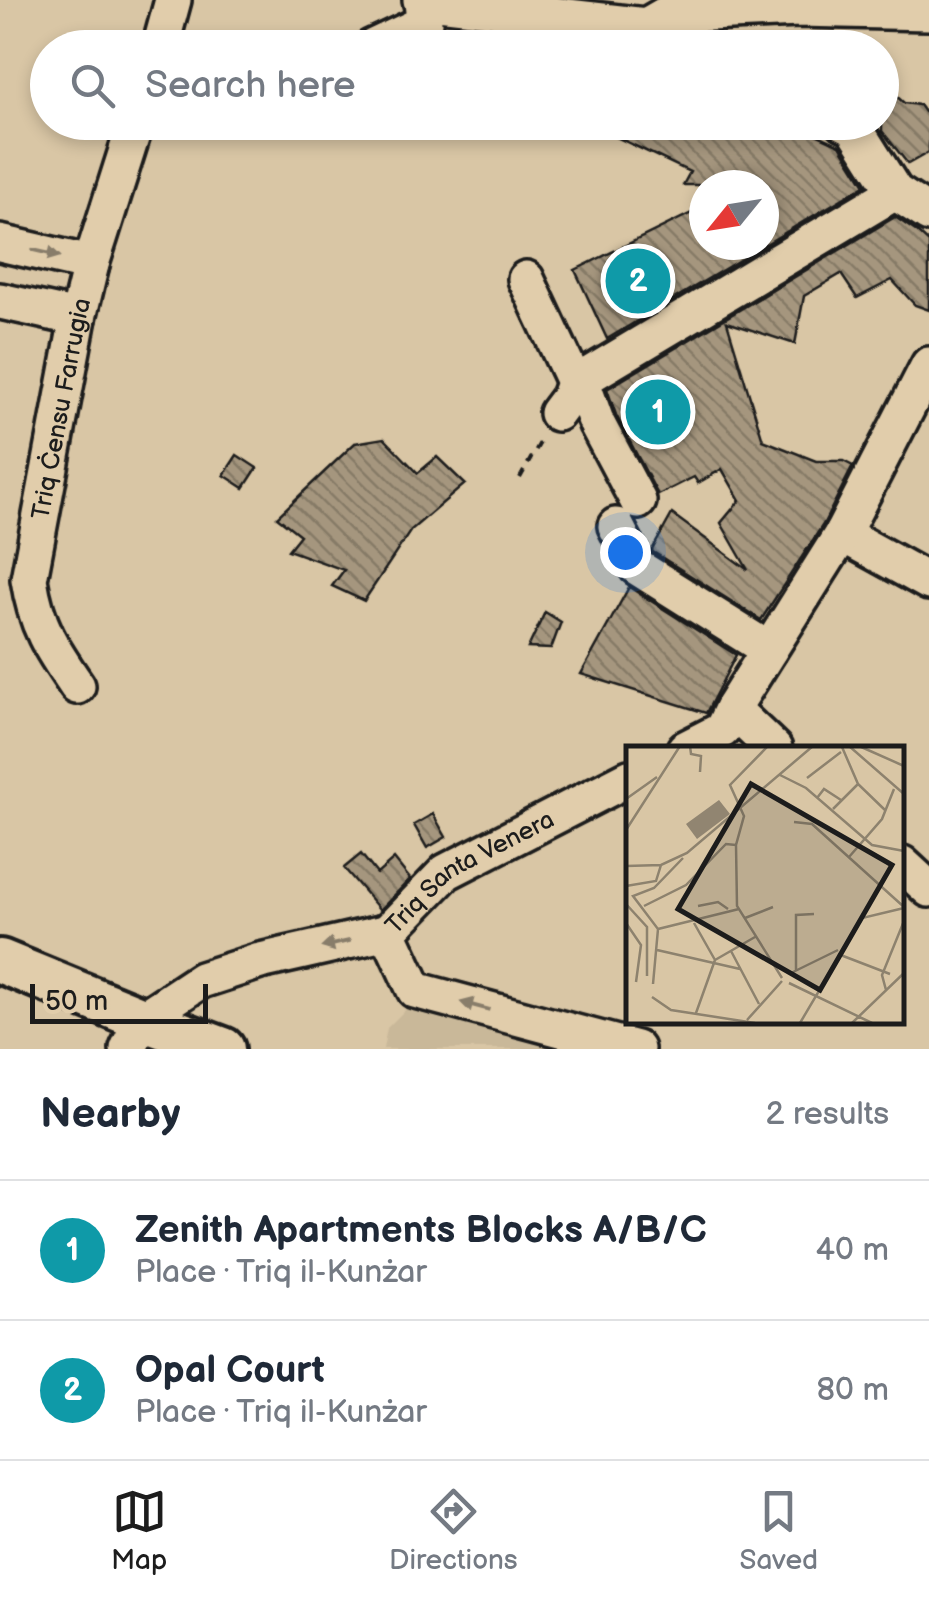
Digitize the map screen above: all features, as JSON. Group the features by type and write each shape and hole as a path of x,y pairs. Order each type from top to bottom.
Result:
{"main road":[{"path":"0,961 135,1034 223,1049"}],"street":[{"path":"164,30 172,0"},
{"path":"411,30 424,24 422,0 659,22 799,8 929,12"},
{"name":"Triq Ċensu Farrugia","path":"77,686 50,648 33,610 29,579 78,318 130,140"},
{"path":"862,140 895,192 929,214"},
{"path":"526,278 571,375 591,374 895,192"},
{"path":"0,243 92,264"},
{"path":"0,301 78,318"},
{"path":"744,726 769,650 842,534 929,364"},
{"path":"557,413 578,377"},
{"path":"578,377 627,514 637,566 769,650"},
{"path":"842,534 929,582"},
{"path":"691,746 722,730 744,726 770,746"},
{"name":"Triq Santa Venera","path":"135,1034 201,980 260,961 388,932 446,872 626,780"},
{"path":"904,866 929,889"},
{"path":"388,932 415,990 636,1049"}],"path":[{"path":"520,478 557,413"}],"shaded area":[{"path":"417,998 603,1049 383,1049 387,1028"}],"building":[{"path":"899,98 919,105 924,112 929,110 929,152 908,164 889,140 899,140"},
{"path":"623,140 829,140 840,145 865,185 779,236 779,170 689,172"},
{"path":"689,214 689,260 739,260 607,339 575,270"},
{"path":"895,217 929,243 929,310 915,305 892,280 857,298 841,274 804,296 795,344 727,322 763,440 816,461 843,461 853,466 824,523 761,620 653,552 672,514 748,570 721,523 740,500 722,469 698,483 694,477 658,495 616,415 607,389"},
{"path":"384,438 418,473 437,457 465,484 411,530 364,601 332,586 344,570 288,550 300,535 277,517 355,443"},
{"path":"237,455 257,468 244,488 224,475"},
{"path":"629,587 736,655 706,713 581,674"},
{"path":"545,612 561,622 551,649 528,648"},
{"path":"433,814 446,837 427,848 414,825"},
{"path":"361,854 377,874 394,859 410,879 380,910 344,868"}],"place":[{"name":"Opal Court","path":"638,281"},
{"name":"Zenith Apartments Blocks A/B/C","path":"658,412"}]}
